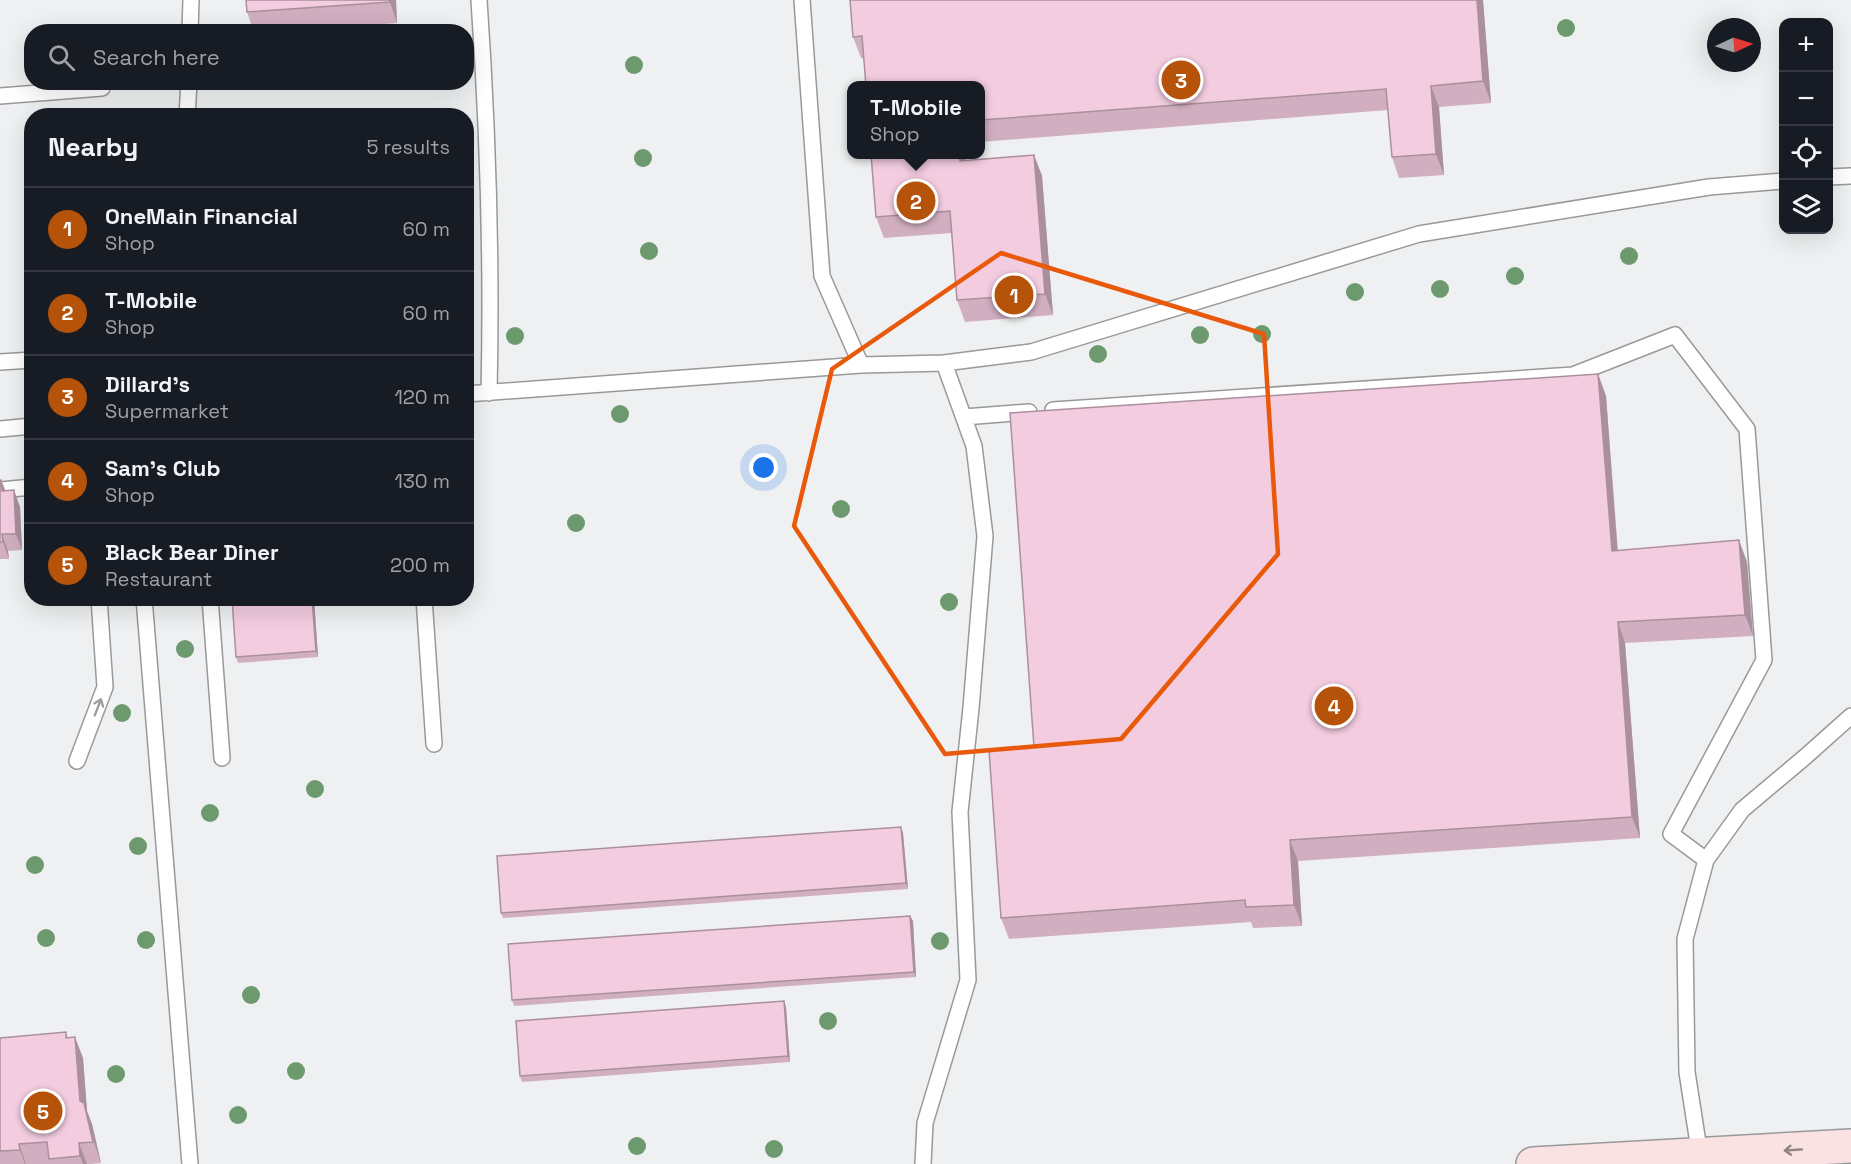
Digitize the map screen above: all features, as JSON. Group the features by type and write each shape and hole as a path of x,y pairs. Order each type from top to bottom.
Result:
{"street":[{"path":"1533,1164 1851,1146"}],"lane":[{"path":"190,24 191,0"},
{"path":"479,0 485,96 491,289 489,393"},
{"path":"801,0 822,276 861,365"},
{"path":"0,96 76,90"},
{"path":"187,108 189,90"},
{"path":"1833,177 1851,176"},
{"path":"474,394 861,365 944,363 1032,352 1419,234 1709,187 1779,181"},
{"path":"964,417 1573,375 1675,335 1747,429 1764,660 1671,834 1707,860"},
{"path":"0,362 24,360"},
{"path":"923,1164 925,1123 968,980 960,812 985,536 974,446 944,363"},
{"path":"0,429 24,427"},
{"path":"0,490 24,488"},
{"path":"77,761 105,687 100,606"},
{"path":"145,606 190,1164"},
{"path":"211,606 222,758"},
{"path":"425,606 434,744"},
{"path":"1700,1156 1686,1072 1685,939 1707,860 1742,810 1806,758 1851,716"}],"highlighted area":[{"path":"1001,253 1264,334 1278,554 1121,739 945,754 794,526 832,369"}],"building":[{"path":"246,0 389,0 390,2 247,12"},
{"path":"850,0 1477,0 1483,81 1431,86 1436,154 1392,157 1386,89 985,120 985,81 866,81 862,36 853,37"},
{"path":"1034,155 1045,294 957,300 950,211 876,217 871,159 960,159 960,161"},
{"path":"1598,374 1612,551 1739,540 1745,615 1618,622 1632,817 1290,840 1294,905 1246,907 1245,900 1001,918 989,750 1034,747 1010,413"},
{"path":"0,480 2,491 14,490 16,534 2,534 3,542 0,542"},
{"path":"233,606 313,606 316,651 236,657"},
{"path":"901,827 906,883 501,913 497,856"},
{"path":"910,916 914,972 512,1000 508,944"},
{"path":"784,1001 788,1056 520,1076 516,1021"},
{"path":"66,1032 66,1038 75,1037 80,1101 84,1103 93,1142 79,1143 80,1156 49,1159 47,1142 19,1144 20,1150 0,1151 0,1038"}],"place":[{"name":"Dillard's","path":"1181,80"},
{"name":"T-Mobile","path":"916,201"},
{"name":"OneMain Financial","path":"1014,295"},
{"name":"Sam's Club","path":"1334,706"},
{"name":"Black Bear Diner","path":"43,1111"}]}
